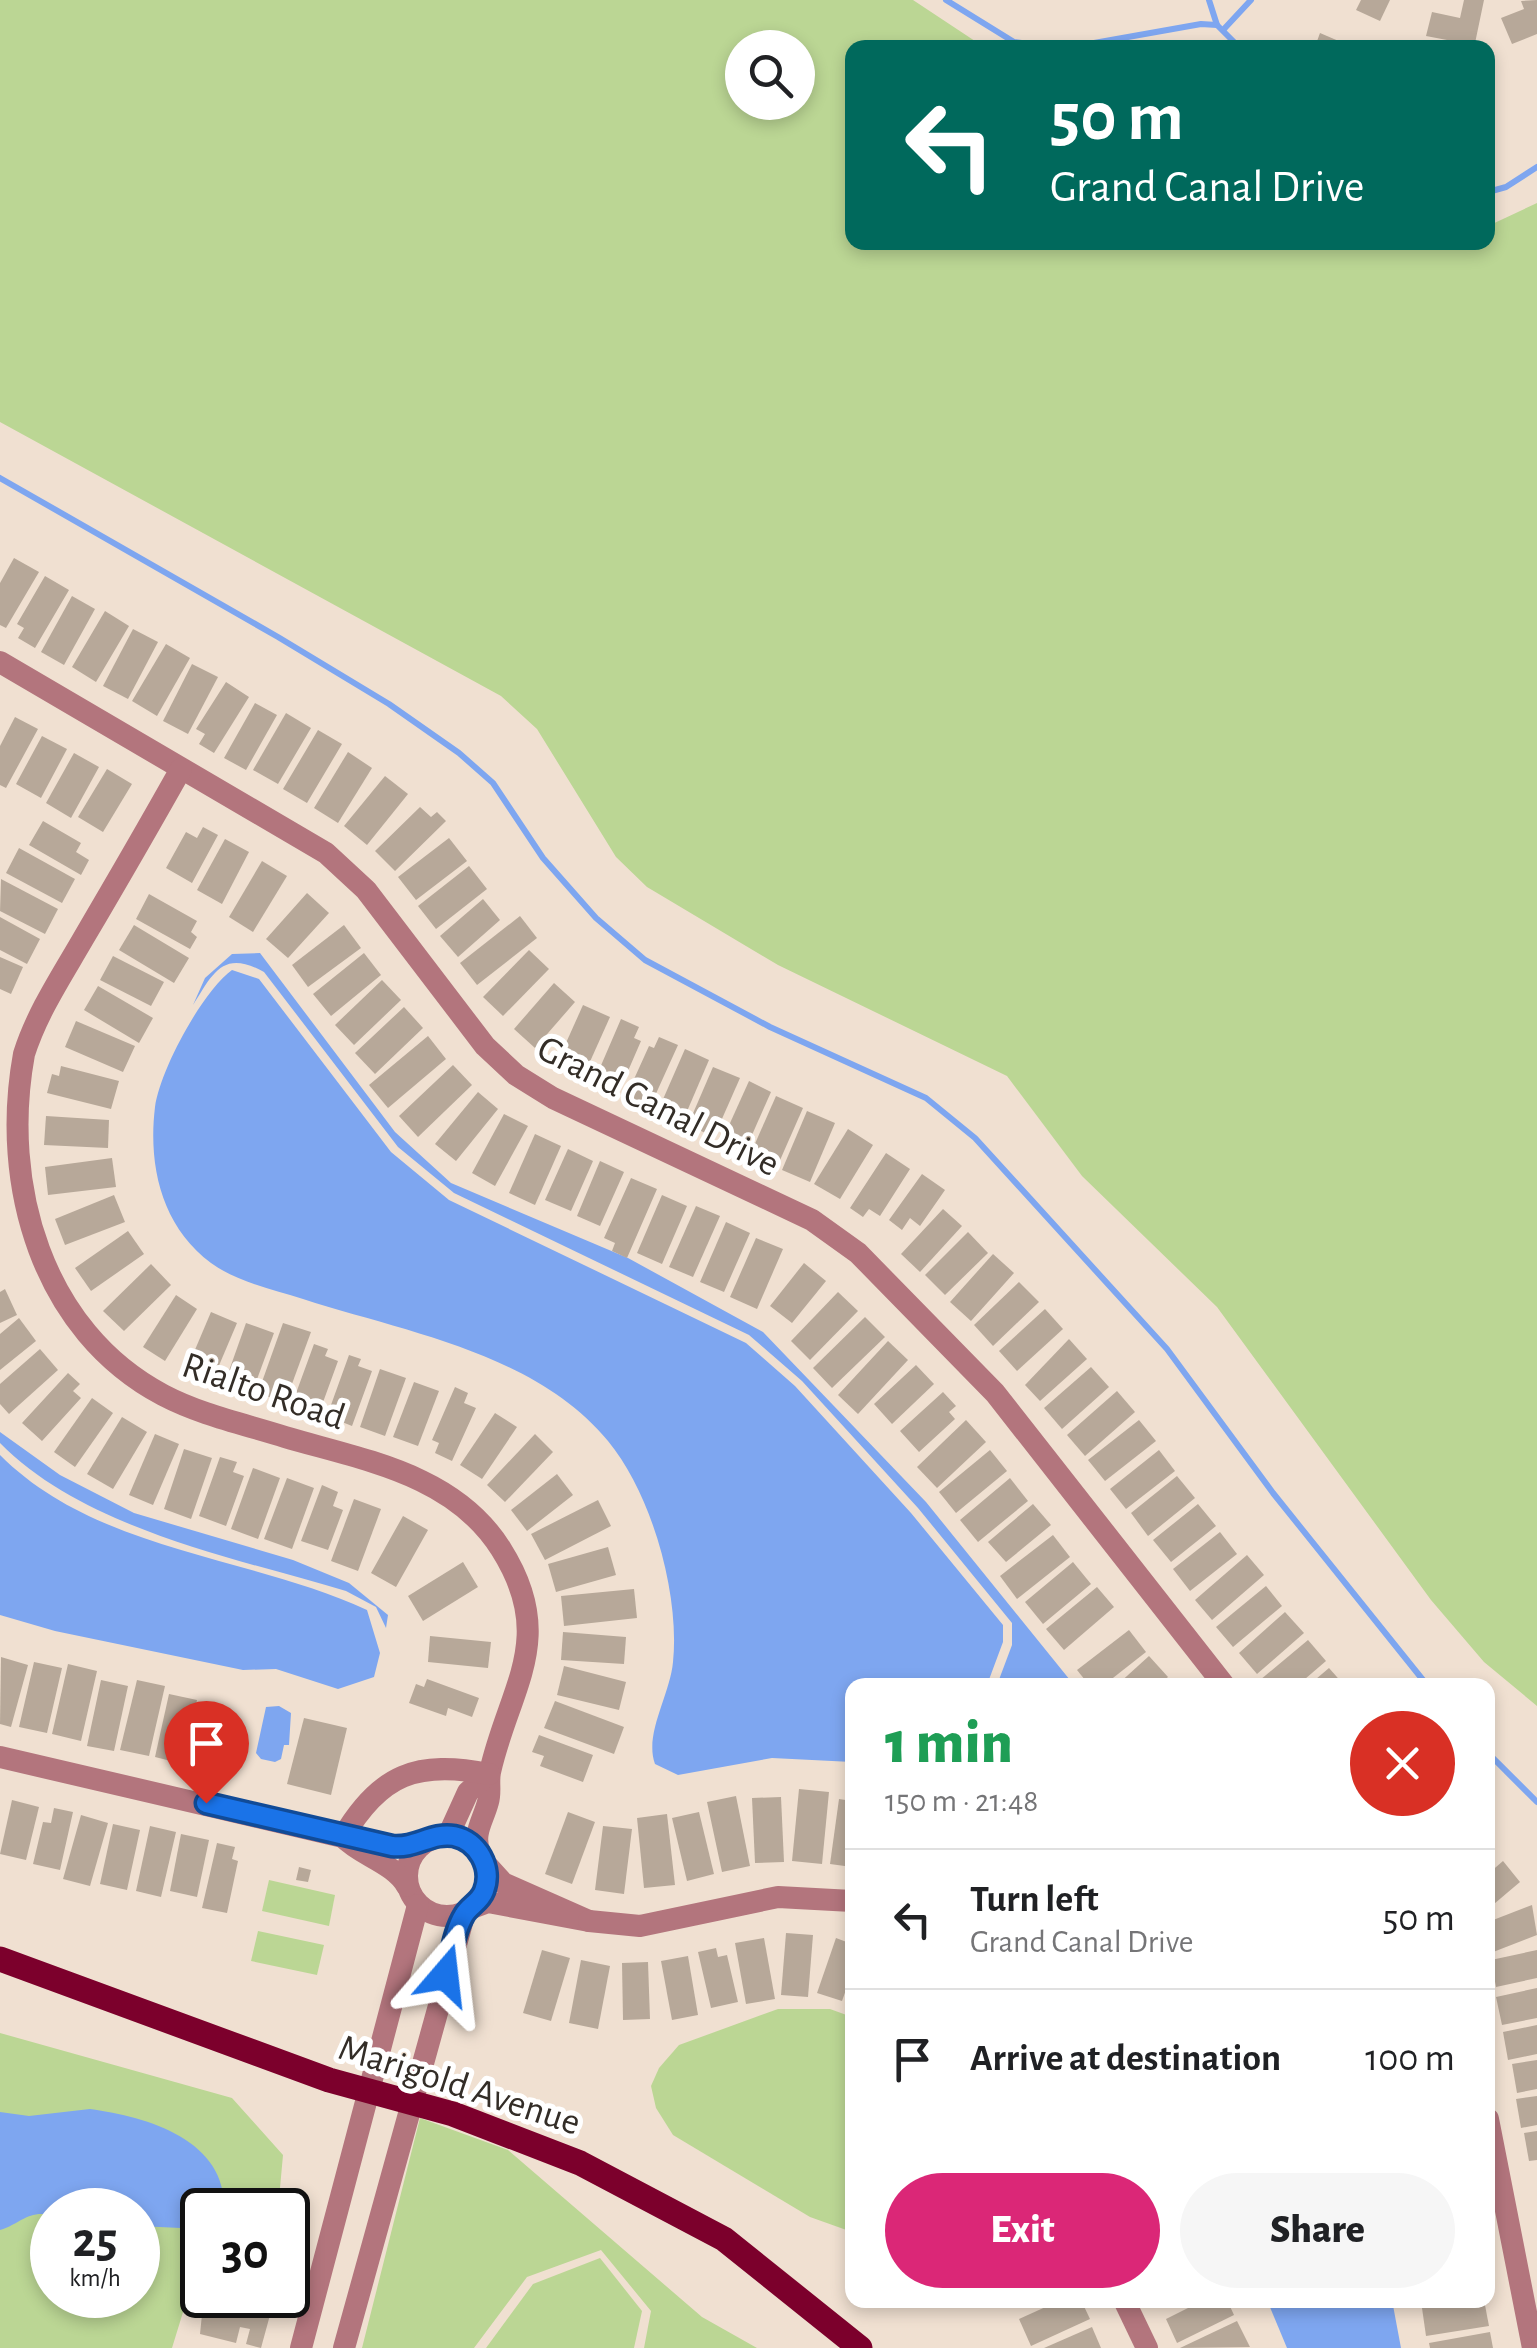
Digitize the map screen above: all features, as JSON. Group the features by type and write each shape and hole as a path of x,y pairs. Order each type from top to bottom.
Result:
{"main road":[{"name":"Marigold Avenue","path":"0,1959 580,2163 696,2222 860,2348"}],"street":[{"name":"Grand Canal Drive","path":"0,662 307,840 342,866 366,890 486,1046 516,1075 553,1098 812,1220 858,1253 996,1393 1219,1678"},
{"name":"Rialto Road","path":"181,769 41,1012 23,1055 10,1127 11,1177 19,1219 46,1283 69,1317 97,1348 146,1385 199,1410 418,1478 451,1496 491,1534 521,1593 528,1633 526,1665 489,1774 489,1799 476,1834 482,1857"},
{"path":"0,1757 342,1837 402,1847 439,1838 464,1840 498,1880 589,1920"},
{"path":"342,1837 360,1808 404,1774 460,1768 489,1774"},
{"name":"Rialto Road","path":"439,1838 468,1792 489,1774"},
{"path":"342,1837 356,1851 398,1874 412,1895 441,1917 496,1903 640,1926 778,1897 845,1901"},
{"path":"302,2348 368,2091 412,1895 410,1858 439,1838"},
{"path":"344,2348 409,2100 468,1910 484,1891 482,1857"},
{"path":"1495,2155 1533,2348"},
{"path":"325,2260 365,2269"},
{"path":"1128,2308 1147,2348"}],"green space":[{"path":"0,0 913,0 973,40 845,40 845,250 1495,250 1495,223 1537,203 1537,1706 1484,1662 1431,1600 1217,1307 1082,1176 1007,1076 778,965 647,887 616,857 537,729 501,696 0,422"},
{"path":"269,1880 335,1895 329,1926 262,1911"},
{"path":"258,1931 324,1945 317,1975 251,1961"},
{"path":"778,2009 830,2009 845,2014 845,2230 810,2217 673,2135 656,2108 651,2086 659,2068 679,2045"},
{"path":"0,2033 232,2098 283,2155 280,2188 180,2188 181,2318 172,2348 0,2348"},
{"path":"420,2118 508,2150 702,2317 757,2348 644,2348 651,2311 601,2250 527,2277 474,2348 362,2348"},
{"path":"600,2258 642,2311 634,2348 486,2348 533,2284"}],"water":[{"path":"260,953 395,1132 451,1183 628,1258 763,1332 926,1502 1068,1678 1000,1678 1012,1645 1012,1623 918,1508 802,1381 749,1335 454,1193 398,1147 264,972 229,964 213,974 193,1005 205,978 232,954"},
{"path":"232,970 259,979 391,1152 449,1200 746,1343 795,1386 911,1513 1003,1625 1003,1642 990,1678 845,1678 845,1762 772,1758 678,1775 655,1764 655,1727 673,1662 672,1607 650,1517 638,1488 608,1441 578,1411 507,1366 467,1349 221,1270 194,1248 169,1213 156,1172 155,1107 174,1053 220,981"},
{"path":"0,1432 60,1475 134,1513 293,1560 349,1583 388,1615 386,1628 376,1607 346,1591 162,1536 74,1498 35,1473 0,1443"},
{"path":"0,1455 39,1487 127,1532 273,1576 367,1610 380,1653 374,1677 338,1689 276,1669 243,1670 55,1631 0,1615"},
{"path":"279,1706 291,1713 289,1745 284,1745 281,1759 275,1762 261,1759 256,1753 266,1707"},
{"path":"90,2109 159,2126 198,2149 212,2166 221,2188 180,2188 180,2228 160,2227 160,2188 30,2188 30,2216 0,2230 0,2112 29,2116"},
{"path":"1270,2308 1394,2308 1401,2348 1287,2348"}],"building":[{"path":"1361,0 1390,0 1380,21 1356,10"},
{"path":"1464,0 1484,0 1476,40 1426,36 1432,12 1460,18"},
{"path":"1537,0 1537,34 1512,44 1501,18 1524,9 1521,1"},
{"path":"1320,33 1336,40 1317,40"},
{"path":"14,558 39,572 6,628 0,625 0,583"},
{"path":"45,576 69,590 35,648 18,638 24,628 17,624"},
{"path":"72,596 95,609 64,665 41,652"},
{"path":"105,611 129,626 96,682 72,667"},
{"path":"133,629 158,642 128,699 103,686"},
{"path":"166,644 190,658 157,716 132,701"},
{"path":"192,664 218,677 188,734 163,721"},
{"path":"226,682 249,697 214,753 199,744 205,734 196,729"},
{"path":"255,703 277,715 246,770 224,758"},
{"path":"286,713 311,728 278,784 253,770"},
{"path":"15,717 38,729 6,788 0,785 0,746"},
{"path":"318,730 342,744 307,803 283,789"},
{"path":"42,736 67,749 41,798 16,784"},
{"path":"348,752 372,768 338,823 314,808"},
{"path":"74,753 99,767 71,818 46,803"},
{"path":"107,769 132,784 103,832 78,817"},
{"path":"385,776 408,794 367,845 344,826"},
{"path":"420,807 431,817 437,812 446,821 395,871 375,851"},
{"path":"43,821 81,843 76,852 89,860 81,875 29,845"},
{"path":"203,827 218,835 192,883 166,868 186,832 197,838"},
{"path":"449,838 467,861 416,900 398,877"},
{"path":"225,839 249,852 222,904 197,890"},
{"path":"19,848 75,879 62,903 6,873"},
{"path":"262,861 287,876 253,932 229,917"},
{"path":"469,866 487,889 436,929 418,906"},
{"path":"1,879 58,909 45,934 0,911"},
{"path":"307,893 329,913 288,958 266,939"},
{"path":"149,894 197,921 191,932 197,937 190,949 136,919"},
{"path":"483,899 500,920 458,957 440,936"},
{"path":"520,916 537,938 477,985 460,963"},
{"path":"0,917 40,939 27,964 0,950"},
{"path":"134,925 189,958 174,983 119,950"},
{"path":"344,925 361,948 308,987 292,965"},
{"path":"529,950 549,969 503,1016 483,997"},
{"path":"364,953 381,975 331,1016 313,994"},
{"path":"113,956 164,982 151,1006 100,980"},
{"path":"0,957 23,967 11,994 0,989"},
{"path":"382,980 401,1000 354,1045 335,1025"},
{"path":"554,983 575,1002 535,1048 514,1029"},
{"path":"98,986 153,1018 139,1043 84,1010"},
{"path":"583,1005 610,1017 584,1075 557,1063"},
{"path":"404,1007 423,1028 375,1074 355,1053"},
{"path":"621,1019 639,1027 634,1038 641,1041 618,1094 593,1084"},
{"path":"76,1021 135,1046 123,1072 65,1047"},
{"path":"428,1036 446,1059 388,1108 369,1085"},
{"path":"659,1037 678,1045 649,1109 625,1099 649,1046 654,1048"},
{"path":"685,1049 709,1060 682,1123 657,1113"},
{"path":"453,1065 472,1085 418,1137 399,1116"},
{"path":"61,1066 119,1081 111,1109 47,1093 52,1074 59,1076"},
{"path":"713,1067 740,1078 714,1137 688,1125"},
{"path":"749,1081 771,1092 744,1153 721,1143"},
{"path":"478,1092 498,1109 456,1161 435,1144"},
{"path":"776,1096 803,1108 777,1167 750,1155"},
{"path":"807,1111 835,1123 810,1182 782,1170"},
{"path":"504,1114 528,1126 495,1186 472,1173"},
{"path":"46,1116 109,1120 108,1148 44,1145"},
{"path":"848,1129 873,1145 840,1199 814,1184"},
{"path":"535,1134 561,1146 535,1205 509,1193"},
{"path":"568,1149 593,1161 571,1211 545,1200"},
{"path":"886,1153 910,1169 880,1216 869,1209 863,1217 850,1208"},
{"path":"112,1158 116,1187 48,1195 45,1167"},
{"path":"600,1161 624,1172 600,1226 577,1216"},
{"path":"922,1174 945,1190 920,1226 910,1218 902,1230 889,1220"},
{"path":"631,1178 657,1189 627,1258 612,1251 615,1243 604,1238"},
{"path":"114,1195 125,1222 65,1245 55,1219"},
{"path":"662,1195 687,1206 662,1264 637,1253"},
{"path":"696,1206 720,1216 693,1277 669,1267"},
{"path":"943,1209 962,1226 920,1272 901,1254"},
{"path":"726,1222 750,1233 724,1292 700,1282"},
{"path":"128,1231 144,1254 91,1291 75,1268"},
{"path":"968,1232 988,1253 945,1295 925,1275"},
{"path":"756,1238 783,1249 757,1309 730,1297"},
{"path":"993,1254 1014,1273 971,1321 950,1302"},
{"path":"804,1263 826,1281 792,1323 770,1306"},
{"path":"151,1264 171,1285 124,1331 103,1311"},
{"path":"1019,1282 1039,1302 993,1346 974,1325"},
{"path":"5,1289 17,1315 0,1323 0,1292"},
{"path":"838,1292 858,1311 810,1360 791,1341"},
{"path":"176,1295 197,1309 165,1361 143,1347"},
{"path":"1045,1309 1063,1329 1017,1371 999,1351"},
{"path":"211,1312 237,1323 212,1382 186,1371"},
{"path":"865,1317 885,1337 832,1388 813,1368"},
{"path":"19,1318 36,1341 0,1370 0,1334"},
{"path":"246,1323 274,1333 252,1393 225,1382"},
{"path":"283,1323 311,1332 285,1403 258,1393"},
{"path":"1069,1339 1087,1359 1040,1401 1025,1385"},
{"path":"888,1341 908,1360 858,1414 838,1395"},
{"path":"314,1344 328,1349 325,1356 338,1361 318,1416 301,1410 305,1400 295,1396"},
{"path":"40,1349 58,1370 9,1414 0,1404 0,1384"},
{"path":"349,1355 361,1359 358,1366 372,1371 352,1426 327,1416"},
{"path":"916,1365 934,1384 892,1424 874,1404"},
{"path":"1091,1367 1109,1387 1062,1429 1044,1408"},
{"path":"380,1369 406,1378 385,1436 360,1427"},
{"path":"68,1373 80,1384 73,1391 81,1398 42,1441 22,1423"},
{"path":"414,1382 439,1391 418,1446 393,1437"},
{"path":"455,1387 468,1393 464,1403 476,1408 452,1461 435,1453 439,1443 432,1440"},
{"path":"1117,1391 1135,1412 1085,1456 1067,1435"},
{"path":"943,1392 956,1406 949,1412 955,1419 919,1452 900,1431"},
{"path":"92,1398 113,1413 75,1467 54,1452"},
{"path":"495,1413 517,1427 482,1479 460,1465"},
{"path":"122,1417 147,1432 113,1489 87,1474"},
{"path":"966,1420 986,1442 937,1488 917,1467"},
{"path":"1139,1420 1156,1441 1105,1481 1088,1460"},
{"path":"155,1434 179,1444 153,1505 129,1495"},
{"path":"535,1434 553,1452 505,1502 487,1485"},
{"path":"184,1449 212,1458 191,1519 164,1509"},
{"path":"990,1450 1007,1471 956,1513 939,1492"},
{"path":"1159,1450 1175,1471 1126,1509 1110,1489"},
{"path":"220,1457 237,1462 233,1472 244,1476 226,1526 199,1516"},
{"path":"253,1468 280,1478 258,1539 231,1529"},
{"path":"557,1474 573,1495 527,1531 511,1510"},
{"path":"1177,1476 1195,1498 1148,1536 1131,1513"},
{"path":"287,1478 314,1488 292,1549 264,1539"},
{"path":"1010,1478 1028,1501 978,1542 960,1520"},
{"path":"322,1485 338,1492 333,1506 343,1510 328,1550 301,1541"},
{"path":"354,1499 381,1509 358,1571 331,1561"},
{"path":"598,1500 611,1526 545,1560 531,1534"},
{"path":"1033,1504 1051,1525 1006,1562 988,1542"},
{"path":"1198,1504 1216,1526 1171,1562 1153,1540"},
{"path":"403,1516 428,1530 396,1587 371,1573"},
{"path":"1220,1532 1237,1554 1190,1591 1173,1569"},
{"path":"1053,1535 1070,1557 1017,1599 1000,1576"},
{"path":"608,1547 616,1575 556,1592 548,1564"},
{"path":"1247,1555 1264,1575 1212,1620 1195,1600"},
{"path":"463,1562 478,1587 423,1621 408,1596"},
{"path":"1073,1562 1091,1584 1043,1624 1025,1602"},
{"path":"1266,1586 1282,1606 1233,1647 1216,1627"},
{"path":"1097,1587 1114,1607 1064,1650 1046,1629"},
{"path":"634,1589 637,1618 564,1626 561,1596"},
{"path":"1285,1612 1304,1633 1257,1674 1239,1653"},
{"path":"1129,1630 1146,1652 1113,1678 1083,1678 1077,1670"},
{"path":"563,1632 626,1637 624,1664 561,1660"},
{"path":"430,1636 491,1642 488,1668 428,1662"},
{"path":"1308,1640 1326,1661 1306,1678 1262,1678"},
{"path":"1149,1656 1168,1677 1167,1678 1125,1678"},
{"path":"1,1657 28,1665 11,1727 0,1724"},
{"path":"34,1662 62,1668 47,1733 19,1727"},
{"path":"68,1664 97,1671 81,1741 52,1734"},
{"path":"564,1666 626,1682 619,1710 557,1695"},
{"path":"1329,1668 1338,1678 1317,1678"},
{"path":"427,1679 479,1698 472,1717 448,1708 446,1716 409,1703 416,1684 424,1687"},
{"path":"101,1680 128,1686 114,1751 87,1746"},
{"path":"137,1680 165,1686 149,1756 120,1750"},
{"path":"169,1694 197,1700 183,1764 155,1757"},
{"path":"555,1701 624,1727 614,1754 544,1728"},
{"path":"205,1703 231,1709 217,1773 191,1767"},
{"path":"304,1718 347,1728 331,1795 287,1784"},
{"path":"539,1735 593,1755 583,1782 540,1766 544,1756 532,1752"},
{"path":"799,1789 829,1792 822,1864 792,1861"},
{"path":"736,1796 750,1866 722,1872 707,1802"},
{"path":"781,1797 784,1862 755,1863 752,1798"},
{"path":"839,1799 845,1800 845,1866 830,1864"},
{"path":"12,1800 39,1807 26,1860 0,1854"},
{"path":"54,1808 73,1812 60,1870 33,1864 43,1822 51,1823"},
{"path":"568,1812 595,1822 572,1884 545,1874"},
{"path":"699,1812 714,1874 687,1881 672,1818"},
{"path":"667,1814 675,1885 644,1888 637,1818"},
{"path":"81,1815 108,1823 90,1886 63,1879"},
{"path":"113,1824 140,1830 127,1890 100,1884"},
{"path":"150,1826 176,1832 161,1897 136,1891"},
{"path":"603,1826 632,1829 624,1894 595,1890"},
{"path":"181,1834 209,1840 197,1897 170,1891"},
{"path":"217,1843 235,1847 232,1859 238,1861 227,1913 202,1908"},
{"path":"1503,1861 1520,1882 1495,1903 1495,1868"},
{"path":"299,1867 311,1870 308,1882 296,1880"},
{"path":"1532,1905 1537,1935 1495,1951 1495,1919"},
{"path":"786,1933 813,1935 808,1997 781,1995"},
{"path":"764,1938 775,1999 746,2004 735,1943"},
{"path":"836,1938 845,1941 842,2001 817,1993"},
{"path":"716,1948 718,1957 727,1955 738,2002 711,2008 698,1952"},
{"path":"542,1950 570,1958 551,2021 523,2013"},
{"path":"1537,1950 1537,1978 1496,1987 1495,1959"},
{"path":"688,1956 698,2015 672,2020 661,1961"},
{"path":"581,1960 610,1966 598,2029 569,2023"},
{"path":"648,1962 650,2019 623,2020 622,1963"},
{"path":"1537,1988 1537,2018 1502,2025 1496,1997"},
{"path":"1537,2025 1537,2054 1508,2060 1503,2032"},
{"path":"1537,2060 1537,2089 1517,2093 1512,2064"},
{"path":"1537,2096 1537,2125 1521,2128 1516,2099"},
{"path":"1537,2131 1537,2160 1529,2161 1524,2133"},
{"path":"1043,2308 1085,2308 1090,2319 1031,2346 1019,2319"},
{"path":"1188,2308 1231,2308 1234,2315 1177,2343 1166,2319"},
{"path":"1422,2308 1486,2308 1489,2326 1426,2336"},
{"path":"202,2318 269,2318 261,2348 246,2344 250,2329 240,2327 236,2343 200,2334"},
{"path":"1237,2321 1250,2347 1180,2348"},
{"path":"1092,2327 1101,2348 1044,2348"},
{"path":"1490,2332 1493,2348 1430,2348 1429,2343"}],"waterway":[{"path":"946,0 1011,40"},
{"path":"1209,0 1217,25"},
{"path":"1224,29 1251,0"},
{"path":"1111,40 1201,24 1217,25 1232,40"},
{"path":"1495,190 1537,167"},
{"path":"0,478 278,637 389,704 459,753 493,783 543,858 596,918 645,960 770,1027 926,1098 975,1138 1167,1349 1273,1493 1421,1678"},
{"path":"1495,1760 1537,1802"}],"route":[{"path":"206,1803 392,1846 411,1847 430,1839 454,1836 473,1846 484,1861 487,1881 480,1900 465,1912 445,1975"}]}
